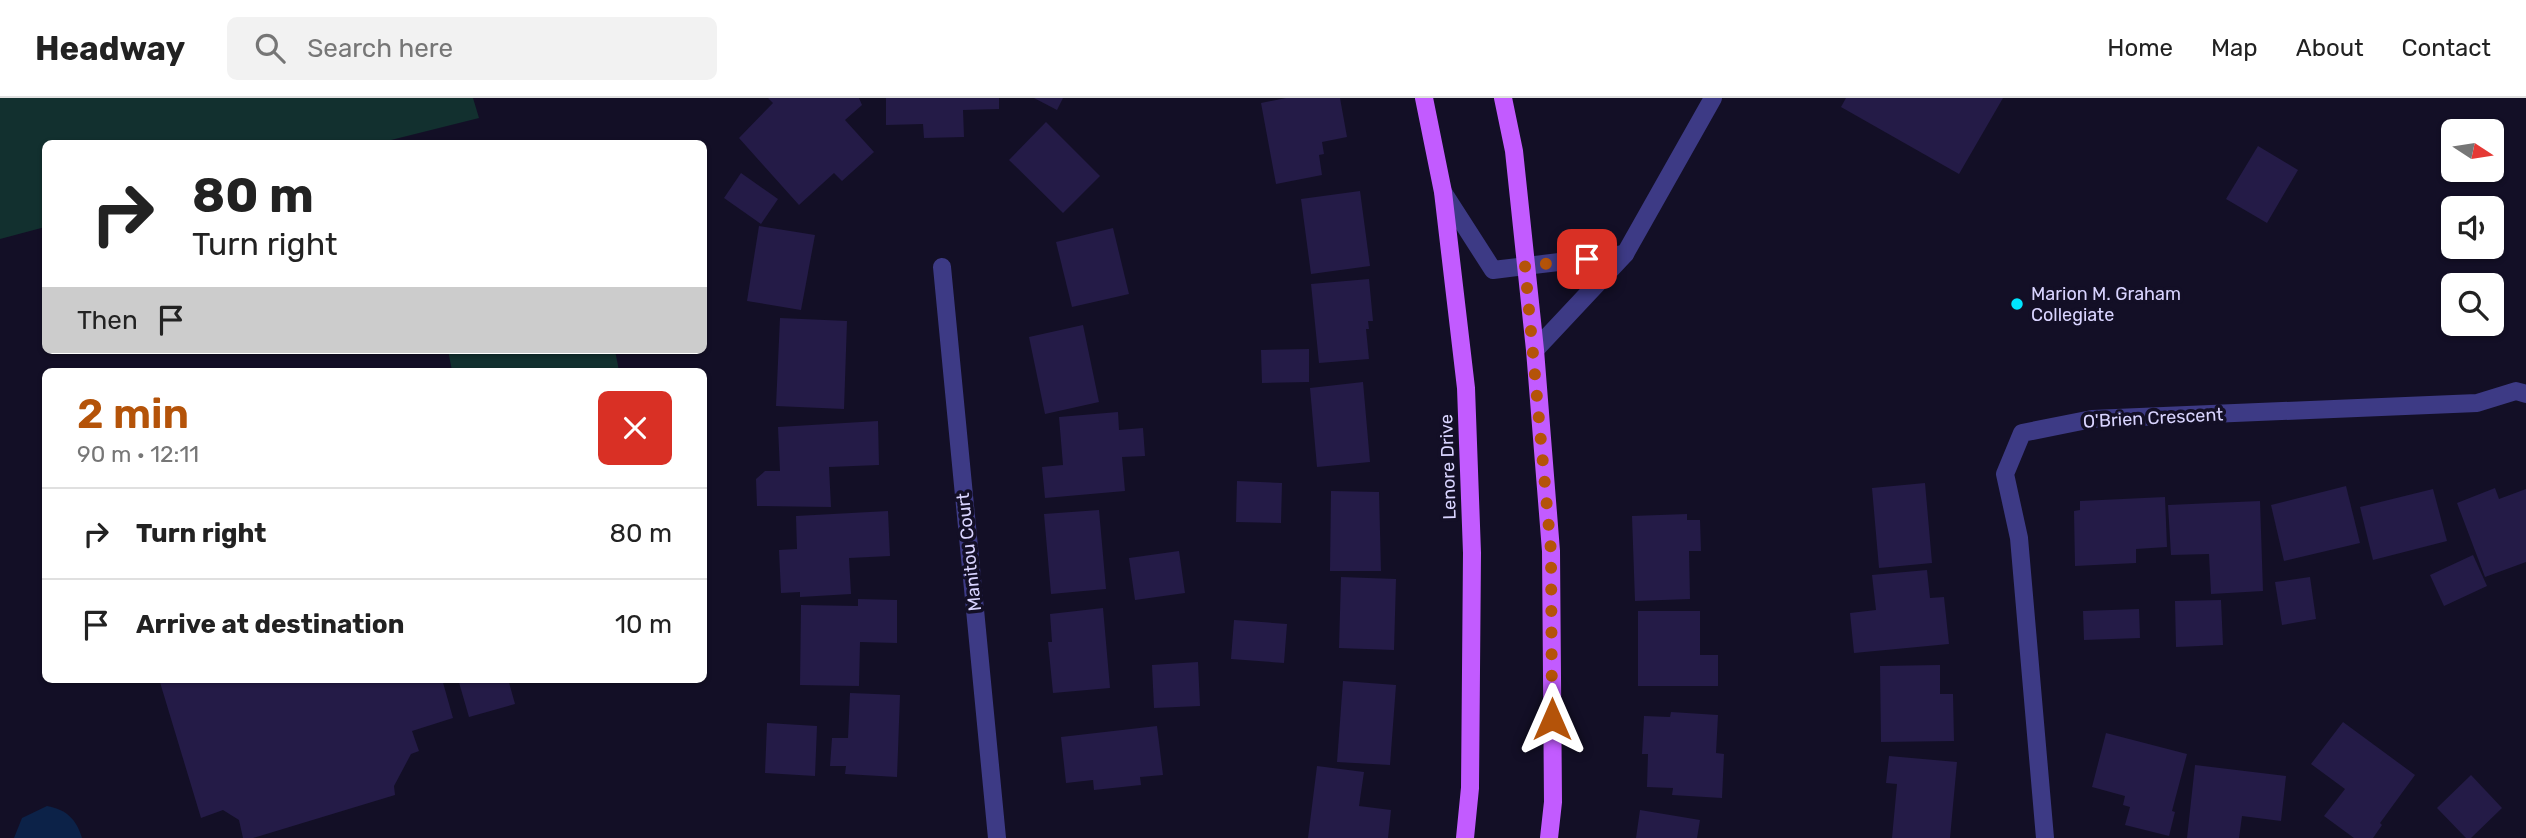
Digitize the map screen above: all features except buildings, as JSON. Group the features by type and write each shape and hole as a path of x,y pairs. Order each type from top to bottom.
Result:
{"main road":[{"name":"Lenore Drive","path":"1424,98 1443,192 1466,388 1472,552 1470,788 1465,838"},
{"path":"1503,98 1514,151 1535,350 1551,551 1553,802 1549,838"}],"street":[{"path":"1535,350 1625,254 1713,98"},
{"path":"1443,192 1493,270 1625,254"},
{"name":"Manitou Court","path":"942,267 997,838"},
{"name":"O'Brien Crescent","path":"2045,838 2019,538 2005,474 2022,433 2092,419 2477,403 2516,391 2526,394"}],"green space":[{"path":"0,98 473,98 479,118 391,140 42,140 42,228 0,239"},
{"path":"449,354 616,354 618,368 451,368"}],"water":[{"path":"47,806 70,816 82,838 14,838 22,818"}],"place":[{"name":"Marion M. Graham Collegiate","path":"2017,304"}],"route":[{"path":"1552,719 1551,551 1535,350 1525,266 1587,259"}]}
